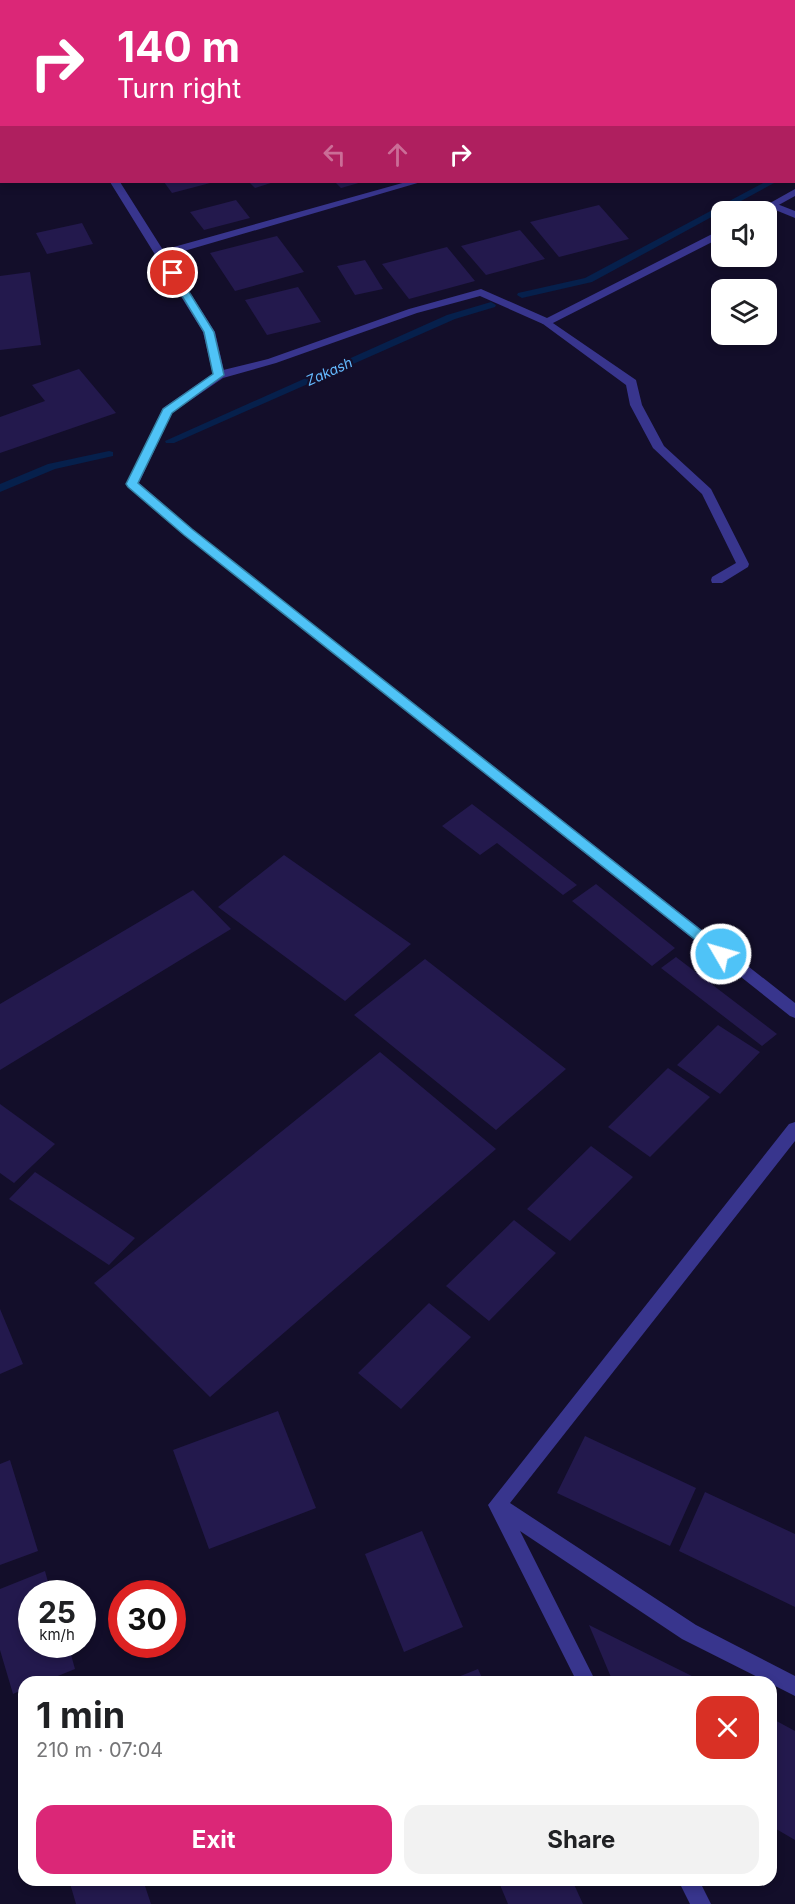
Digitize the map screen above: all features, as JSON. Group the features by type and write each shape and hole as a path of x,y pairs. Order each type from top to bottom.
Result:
{"street":[{"path":"116,183 209,332 219,375"},
{"path":"161,254 412,183"},
{"path":"777,202 795,192"},
{"path":"777,207 795,214"},
{"path":"546,322 711,238"},
{"path":"717,580 743,564 707,492 659,448 636,405 632,383 546,322 481,292 413,310 272,361 219,375 167,411 132,484 188,532 795,1012"},
{"path":"497,1505 795,1129"},
{"path":"497,1505 584,1676"},
{"path":"497,1505 688,1632 775,1676"},
{"path":"777,1677 795,1686"},
{"path":"691,1886 701,1904"}],"building":[{"path":"165,183 210,183 172,193"},
{"path":"250,183 271,183 255,188"},
{"path":"336,183 358,183 341,188"},
{"path":"236,200 250,218 204,230 190,212"},
{"path":"599,205 629,239 559,257 530,222"},
{"path":"82,223 93,244 47,254 36,233"},
{"path":"520,230 545,259 486,275 461,246"},
{"path":"277,236 304,272 235,291 210,253"},
{"path":"447,247 475,281 409,299 382,264"},
{"path":"365,260 383,289 355,295 337,266"},
{"path":"30,272 41,345 0,350 0,276"},
{"path":"298,287 321,322 267,335 245,300"},
{"path":"79,369 116,413 0,453 0,417 45,401 32,385"},
{"path":"472,804 577,885 563,895 497,843 480,855 442,826"},
{"path":"284,855 411,944 345,1001 218,907"},
{"path":"596,884 675,948 652,966 572,901"},
{"path":"193,890 231,929 0,1070 0,1004"},
{"path":"676,957 777,1034 762,1046 661,968"},
{"path":"425,959 566,1069 496,1130 354,1015"},
{"path":"718,1025 760,1052 720,1094 677,1065"},
{"path":"380,1052 496,1149 210,1397 94,1283"},
{"path":"668,1068 710,1097 650,1157 608,1127"},
{"path":"0,1104 55,1144 14,1183 0,1173"},
{"path":"591,1146 633,1177 570,1241 527,1209"},
{"path":"35,1172 135,1238 109,1265 9,1199"},
{"path":"514,1220 556,1253 489,1321 446,1286"},
{"path":"429,1303 471,1337 401,1409 358,1373"},
{"path":"0,1309 23,1364 0,1374"},
{"path":"278,1411 316,1508 209,1549 173,1450"},
{"path":"585,1436 696,1488 670,1546 557,1493"},
{"path":"10,1460 38,1551 0,1565 0,1464"},
{"path":"705,1492 795,1534 795,1607 679,1551"},
{"path":"422,1531 463,1627 404,1652 365,1554"},
{"path":"45,1571 47,1580 22,1580"},
{"path":"18,1582 18,1658 72,1658 75,1669 58,1676 18,1676 18,1692 13,1694 0,1650 0,1589"},
{"path":"589,1625 692,1676 610,1676"},
{"path":"478,1669 481,1676 460,1676"},
{"path":"777,1721 795,1731 795,1840 777,1830"},
{"path":"71,1886 145,1886 151,1904 76,1904"},
{"path":"500,1886 575,1886 583,1904 508,1904"}],"waterway":[{"name":"Zakash","path":"522,295 588,280 769,183"},
{"name":"Zakash","path":"170,441 451,317 491,305"},
{"name":"Zakash","path":"0,488 52,466 109,454"}],"route":[{"path":"173,273 209,332 219,375 167,411 132,484 188,532 721,954"}]}
